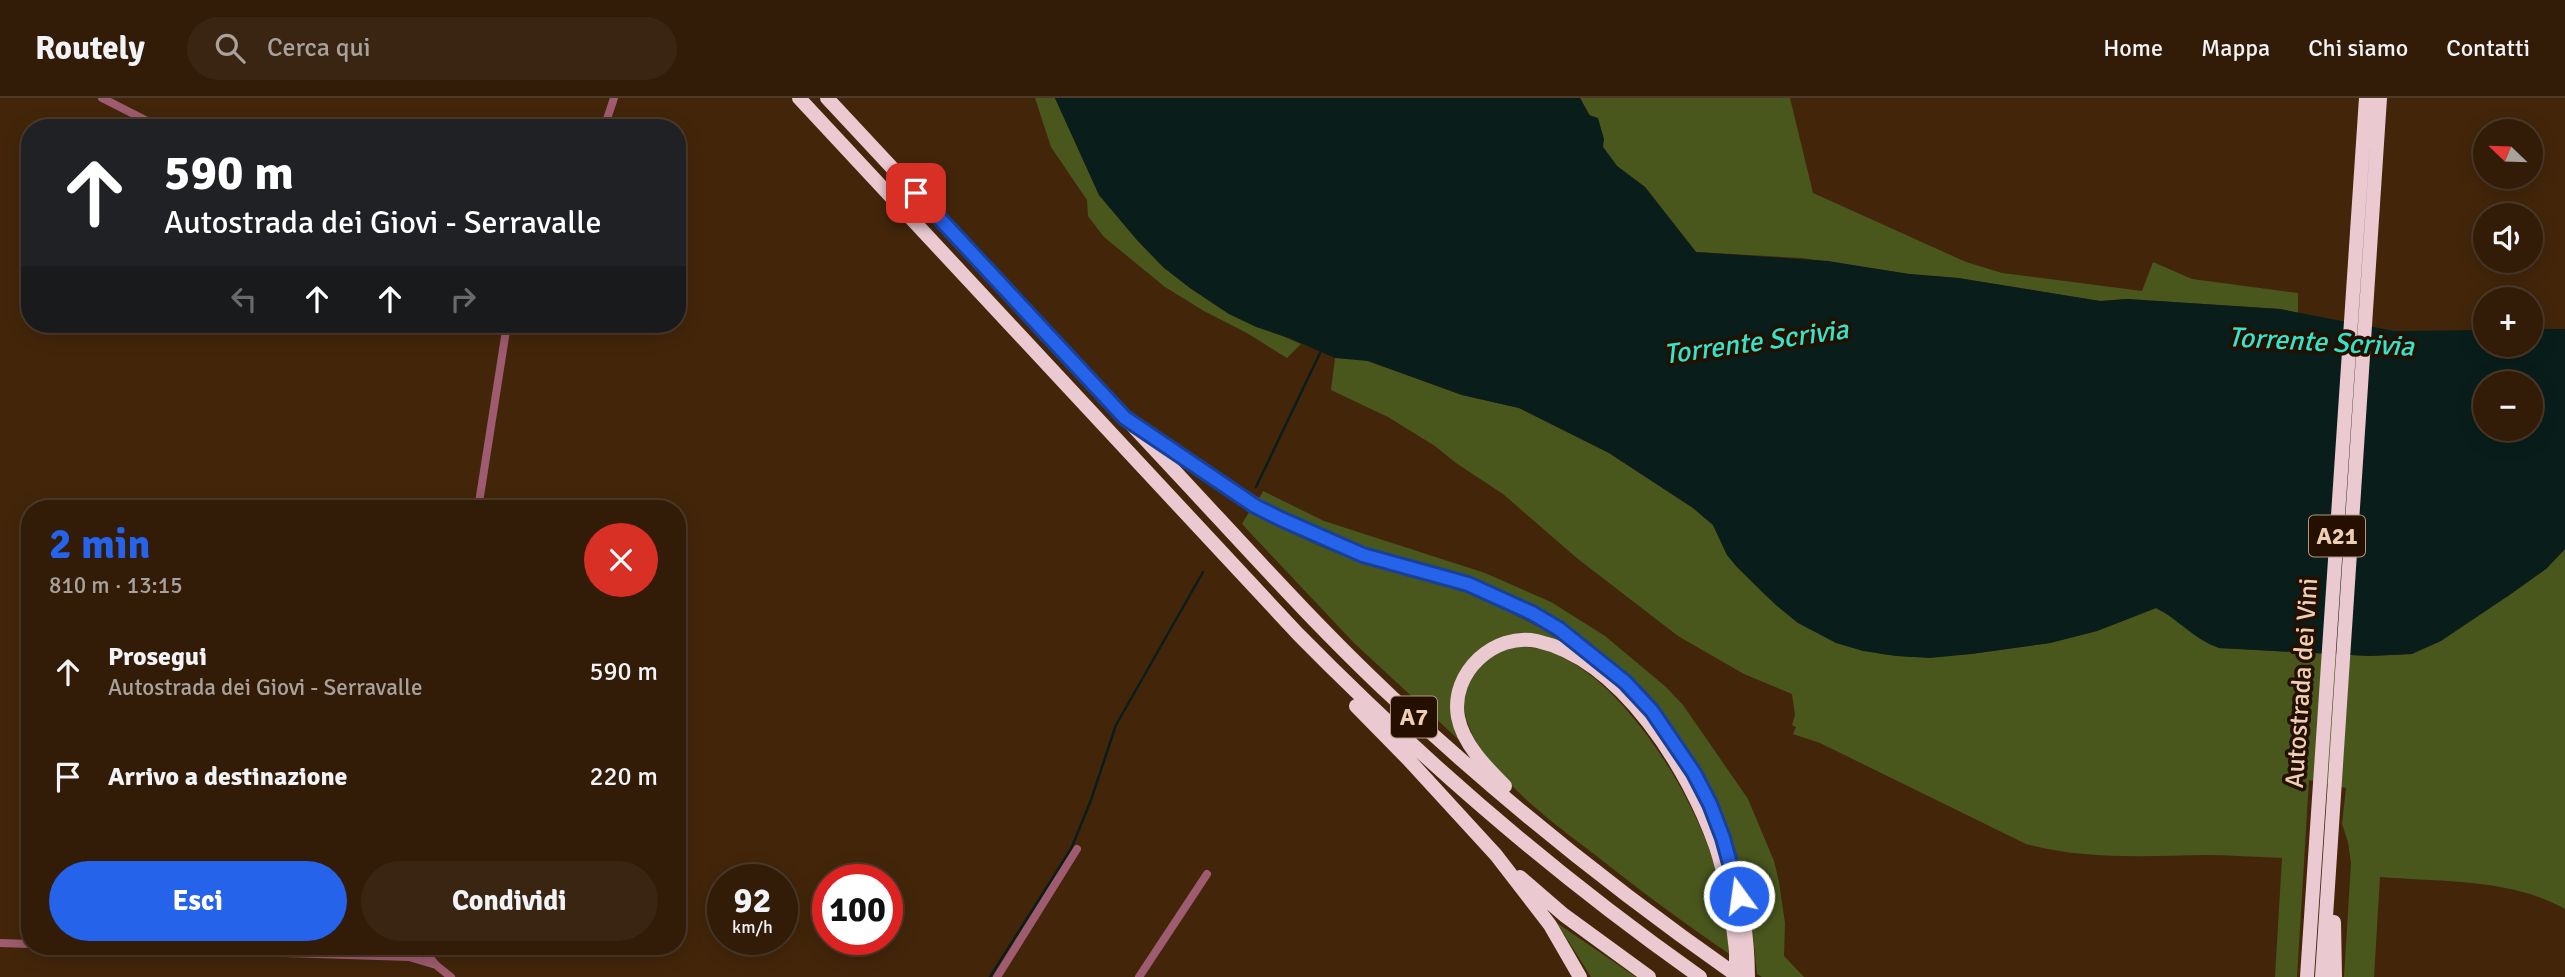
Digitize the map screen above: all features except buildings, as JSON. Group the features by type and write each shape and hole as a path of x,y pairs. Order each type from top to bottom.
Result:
{"highway":[{"name":"A7","path":"799,98 1298,634 1364,701 1558,871 1700,977"},
{"name":"A7","path":"827,98 1347,653 1455,755 1573,854 1738,977"},
{"name":"Autostrada dei Vini","path":"2307,977 2326,810 2362,263 2366,98"},
{"name":"Autostrada dei Vini","path":"2362,263 2380,98"},
{"path":"1125,418 1255,506 1281,519 1363,555 1468,584 1532,613 1559,629 1625,682 1652,711 1678,746 1710,804 1735,877 1741,950 1738,977"},
{"path":"1298,634 1346,695 1409,759 1496,855 1550,925 1580,977"},
{"path":"1573,854 1485,766 1463,732 1458,717 1458,694 1467,673 1485,654 1507,643 1536,641 1556,647 1577,658 1601,674 1626,697 1667,749 1686,779 1716,847 1748,977"},
{"name":"Autostrada dei Vini","path":"2322,977 2331,842 2326,810"},
{"path":"2331,842 2335,977"},
{"path":"1496,855 1564,915 1649,977"}],"street":[{"path":"102,98 143,119"},
{"path":"607,119 614,98"},
{"path":"479,500 506,333"},
{"path":"997,977 1077,849"},
{"path":"1139,977 1207,874"},
{"path":"0,943 21,944"},
{"path":"348,955 409,957 436,965"},
{"path":"428,955 452,977"}],"green space":[{"path":"1035,98 1055,98 1099,195 1163,267 1229,314 1301,344 1287,358 1165,287 1104,237 1088,216 1087,200 1051,147"},
{"path":"1580,98 1790,98 1813,193 1966,262 2002,273 2142,291 2153,262 2192,279 2298,293 2298,313 2280,309 2127,299 2100,301 1958,278 1909,274 1802,258 1696,252 1645,187 1617,166 1603,147 1601,134"},
{"path":"1335,358 1368,361 1462,395 1519,408 1609,453 1693,508 1713,525 1727,555 1737,567 1798,623 1881,654 1910,657 1971,654 2050,643 2097,631 2156,608 2171,615 2219,648 2369,656 2412,654 2508,596 2546,569 2565,549 2565,909 2521,892 2475,883 2380,877 2374,977 2344,977 2351,863 2342,824 2346,788 2309,780 2297,977 2275,977 2282,858 2093,855 2026,844 1820,743 1793,734 1796,727 1792,725 1795,715 1792,694 1744,674 1678,636 1578,559 1503,494 1388,417 1331,390"},
{"path":"1263,491 1324,521 1485,573 1551,602 1605,636 1666,687 1683,705 1748,799 1774,861 1779,882 1785,923 1784,956 1804,977 1762,977 1757,974 1753,935 1736,860 1711,792 1656,709 1575,636 1305,524 1259,499"},
{"path":"1249,512 1319,546 1359,561 1474,594 1539,627 1575,650 1518,635 1454,684 1452,712 1459,740 1354,643 1242,524"},
{"path":"1516,646 1553,653 1585,671 1611,693 1659,752 1679,785 1710,851 1721,890 1731,955 1644,893 1547,818 1494,767 1475,739 1464,711 1467,683 1487,658"},
{"path":"1557,923 1636,977 1591,977"}],"water":[{"name":"Torrente Scrivia","path":"1055,98 1580,98 1589,115 1598,118 1604,139 1603,147 1617,166 1645,187 1696,252 1828,261 2100,301 2127,299 2280,309 2394,331 2473,330 2473,357 2543,357 2543,329 2565,329 2565,549 2546,569 2508,596 2441,641 2412,654 2369,656 2219,648 2202,640 2156,608 2097,631 2050,643 1930,658 1863,651 1836,643 1798,623 1737,567 1727,555 1713,525 1693,508 1609,453 1519,408 1462,395 1368,361 1335,358 1256,327 1229,314 1190,288 1163,267 1099,195"}],"waterway":[{"path":"1256,487 1321,351"},
{"path":"990,977 1071,849 1116,725 1203,572"}],"route":[{"path":"916,193 1125,418 1255,506 1281,519 1363,555 1468,584 1532,613 1559,629 1625,682 1652,711 1694,773 1723,838 1739,896"}]}
